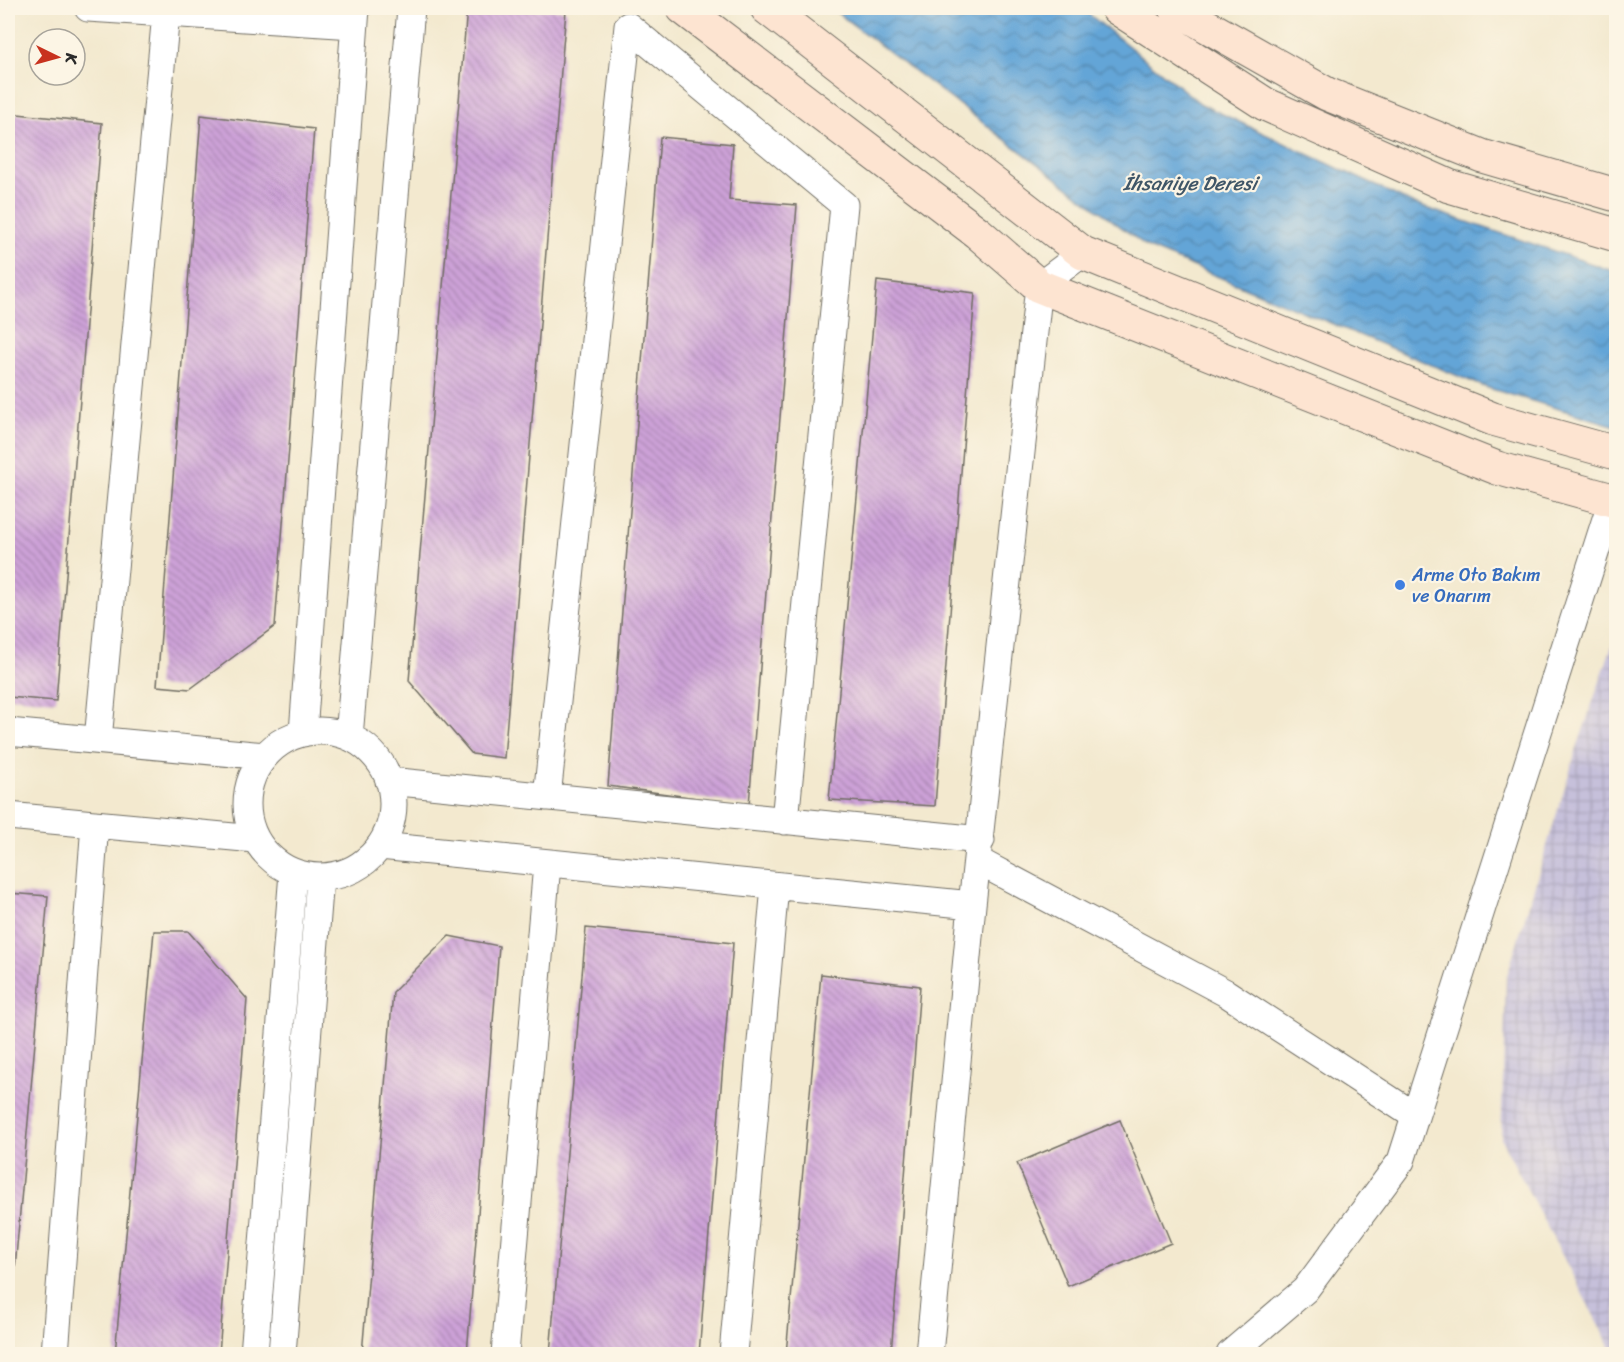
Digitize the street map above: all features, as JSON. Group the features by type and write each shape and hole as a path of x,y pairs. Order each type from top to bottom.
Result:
{"main road":[{"path":"683,8 978,233 1039,286 1497,468 1614,501"},
{"path":"767,8 1083,253 1493,419 1617,453"},
{"path":"1118,8 1265,104 1449,186 1617,235"},
{"path":"1175,8 1327,94 1482,156 1617,195"}],"street":[{"path":"88,8 166,13 355,16 303,733"},
{"path":"349,737 411,8"},
{"path":"98,740 166,13"},
{"path":"547,797 628,26 844,205 785,821"},
{"path":"929,1354 972,905 980,850 1039,286 1083,253"},
{"path":"1230,1354 1305,1290 1401,1161 1614,501"},
{"path":"326,731 349,737 373,755 389,781 393,803 389,825 380,846 364,863 343,874 320,878 293,873 271,859 255,839 247,810 250,781 265,756 282,741 303,733 326,731"},
{"path":"8,732 265,756"},
{"path":"389,781 785,821 980,850 1226,993 1415,1116"},
{"path":"8,816 255,839"},
{"path":"55,1354 95,824"},
{"path":"380,846 972,905"},
{"path":"505,1354 547,864"},
{"path":"254,1354 293,873"},
{"path":"282,1354 320,878"},
{"path":"734,1354 774,886"}],"shaded area":[{"path":"1616,634 1616,1354 1614,1354 1501,1139 1506,979 1576,751"}],"water":[{"name":"İhsaniye Deresi","path":"831,8 1081,8 1201,104 1414,204 1616,272 1616,426 1485,387 1149,248"}],"building":[{"path":"297,8 340,8 339,13"},
{"path":"467,8 566,10 504,758 472,754 409,681"},
{"path":"8,113 102,123 56,701 8,697"},
{"path":"201,115 314,129 275,626 190,689 157,686"},
{"path":"660,137 733,144 729,200 797,205 749,805 608,786"},
{"path":"877,281 975,293 935,806 829,800"},
{"path":"8,893 48,896 9,1336 8,1336"},
{"path":"586,928 733,943 699,1354 550,1354"},
{"path":"154,931 188,931 247,999 219,1354 115,1354"},
{"path":"449,936 499,946 467,1354 362,1354 393,992"},
{"path":"821,974 920,986 891,1354 786,1354"},
{"path":"1120,1120 1171,1243 1068,1286 1017,1163"}],"place":[{"name":"Arme Oto Bakım ve Onarım","path":"1400,585"}]}
